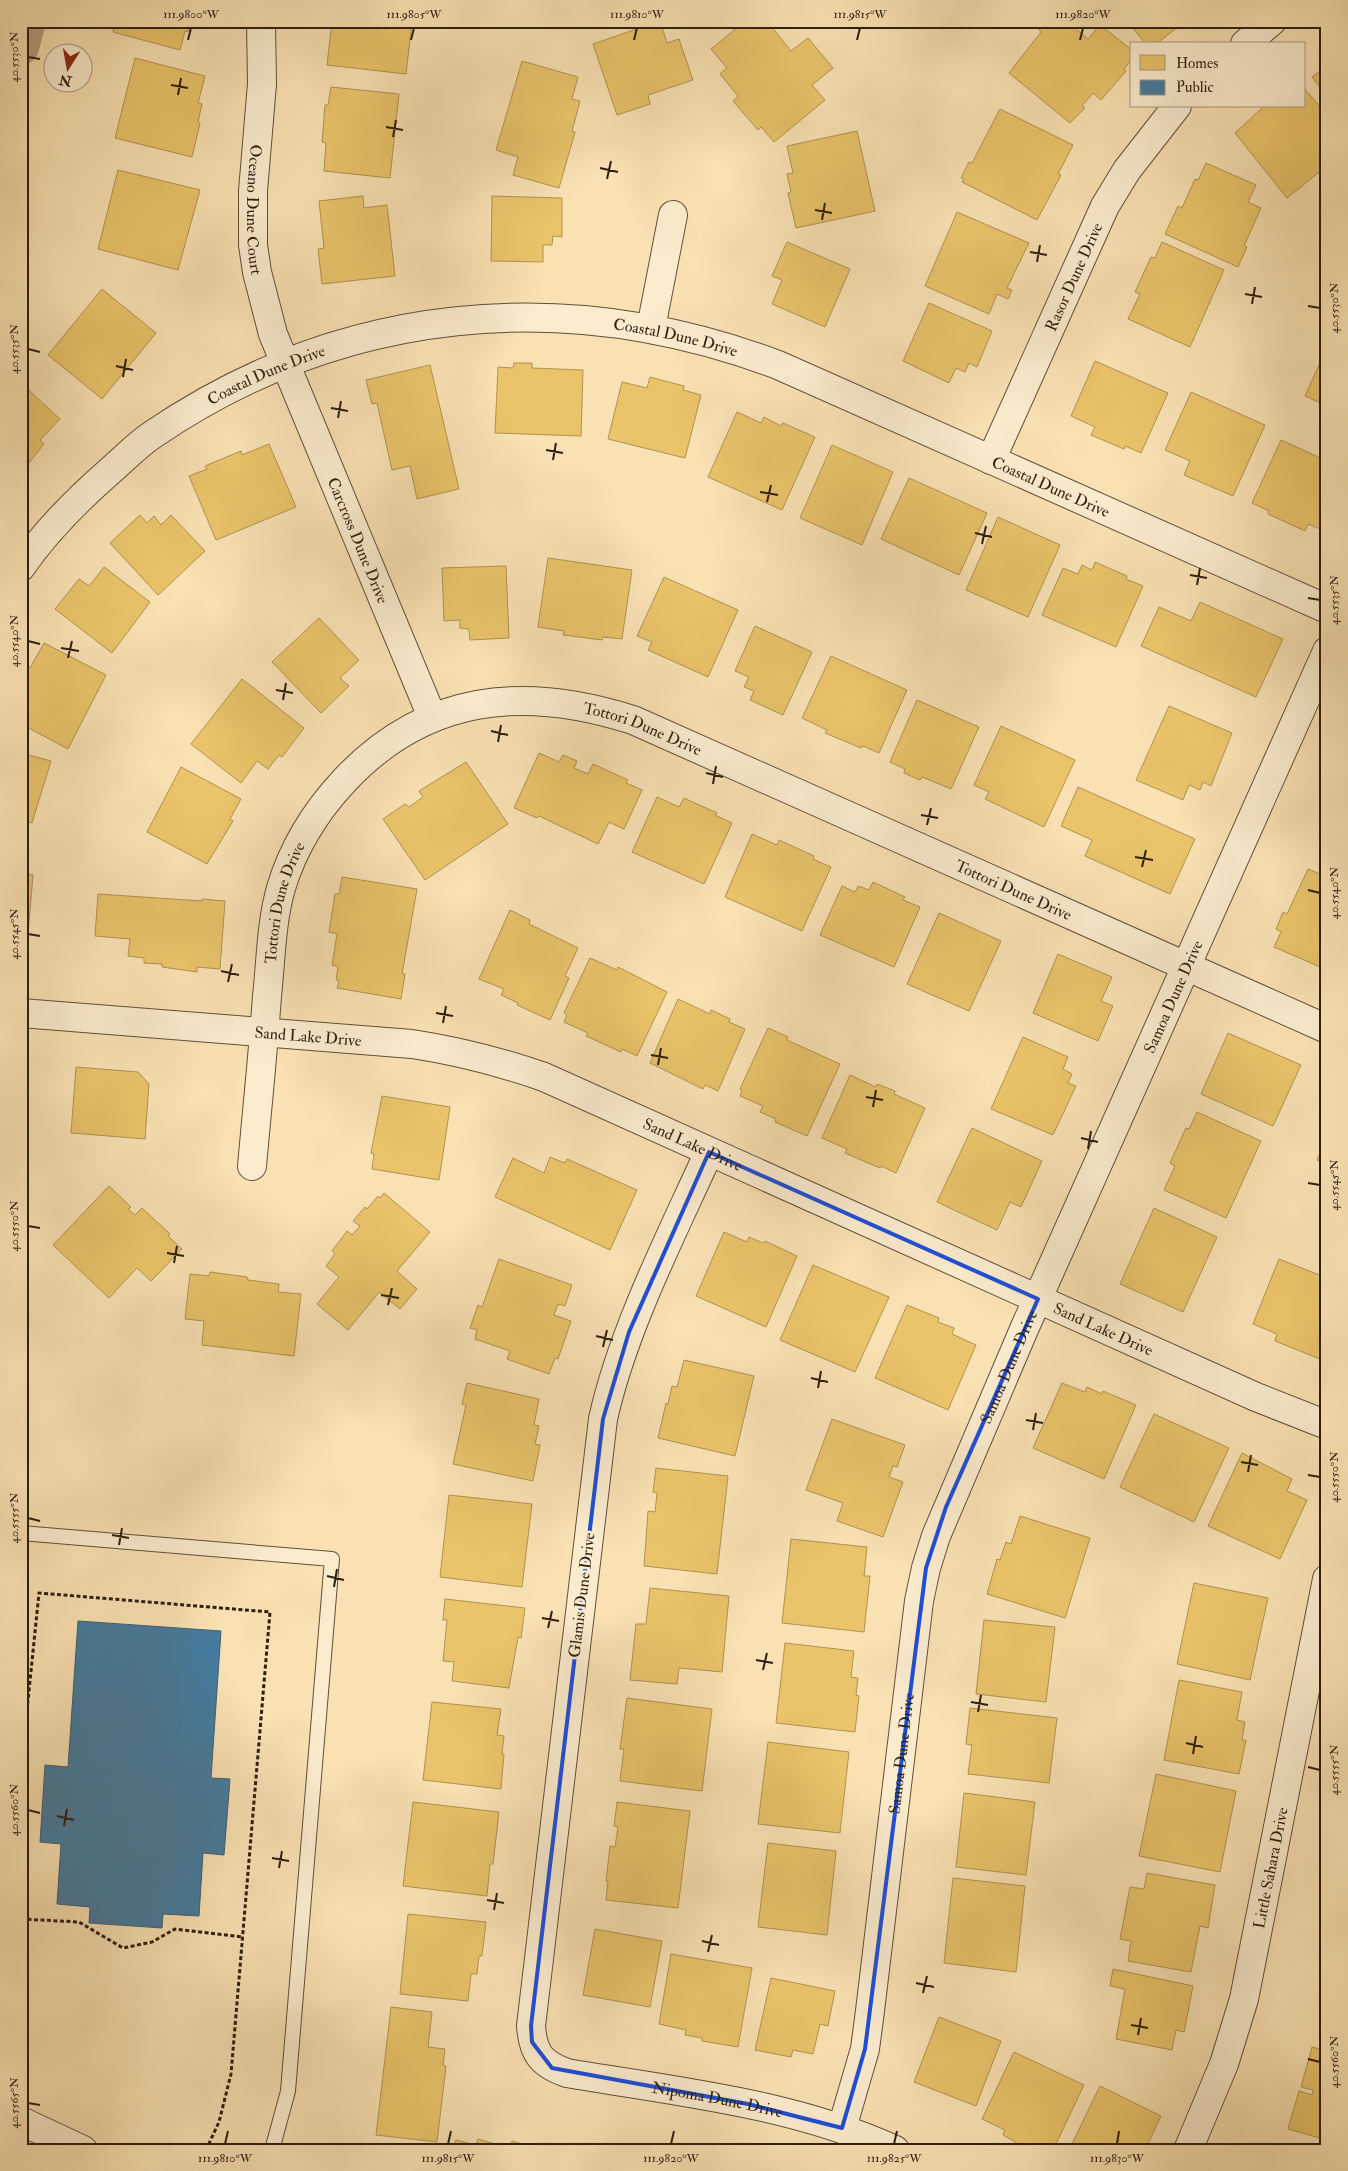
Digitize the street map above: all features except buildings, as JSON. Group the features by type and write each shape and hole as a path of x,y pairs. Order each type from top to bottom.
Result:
{"street":[{"name":"Oceano Dune Court","path":"261,21 262,84 253,191 253,244 264,302 273,334 285,362"},
{"path":"1247,42 1272,21"},
{"name":"Rasor Dune Drive","path":"991,460 1105,206 1137,156 1175,108"},
{"path":"651,328 673,215"},
{"name":"Coastal Dune Drive","path":"21,568 29,555 87,492 150,436 216,396 285,362 366,337 423,326 480,318 537,317 595,320 651,328 737,350 778,365 1327,609"},
{"name":"Carcross Dune Drive","path":"285,362 432,717"},
{"name":"Samoa Dune Drive","path":"842,2128 866,2040 919,1602 926,1568 946,1507 1327,650"},
{"name":"Tottori Dune Drive","path":"252,1166 276,913 289,865 308,828 330,797 369,757 406,729 432,717 465,708 499,703 532,701 567,703 633,720 1327,1029"},
{"name":"Sand Lake Drive","path":"21,1013 412,1044 479,1056 544,1077 1256,1397 1327,1425"},
{"name":"Glamis Dune Drive","path":"540,2057 532,2042 531,2026 602,1419 609,1390 629,1332 709,1152"},
{"name":"Little Sahara Drive","path":"1188,2150 1224,2064 1244,1999 1327,1579"},
{"name":"Nipoma Dune Drive","path":"540,2057 552,2068 567,2073 748,2104 842,2128 896,2150"},
{"path":"21,2120 83,2150"}],"lane":[{"path":"21,1533 332,1559 288,2091 272,2150"}],"path":[{"path":"21,1769 39,1593 270,1612 231,2074 219,2122 206,2150"},
{"path":"21,1919 78,1922 123,1948 152,1942 175,1929 243,1937"}],"highlighted area":[{"path":"709,1152 1038,1299 946,1507 926,1568 865,2049 842,2128 748,2104 552,2068 532,2042 531,2026 603,1419 629,1332"}],"waterway":[{"path":"21,47 28,21"}]}
